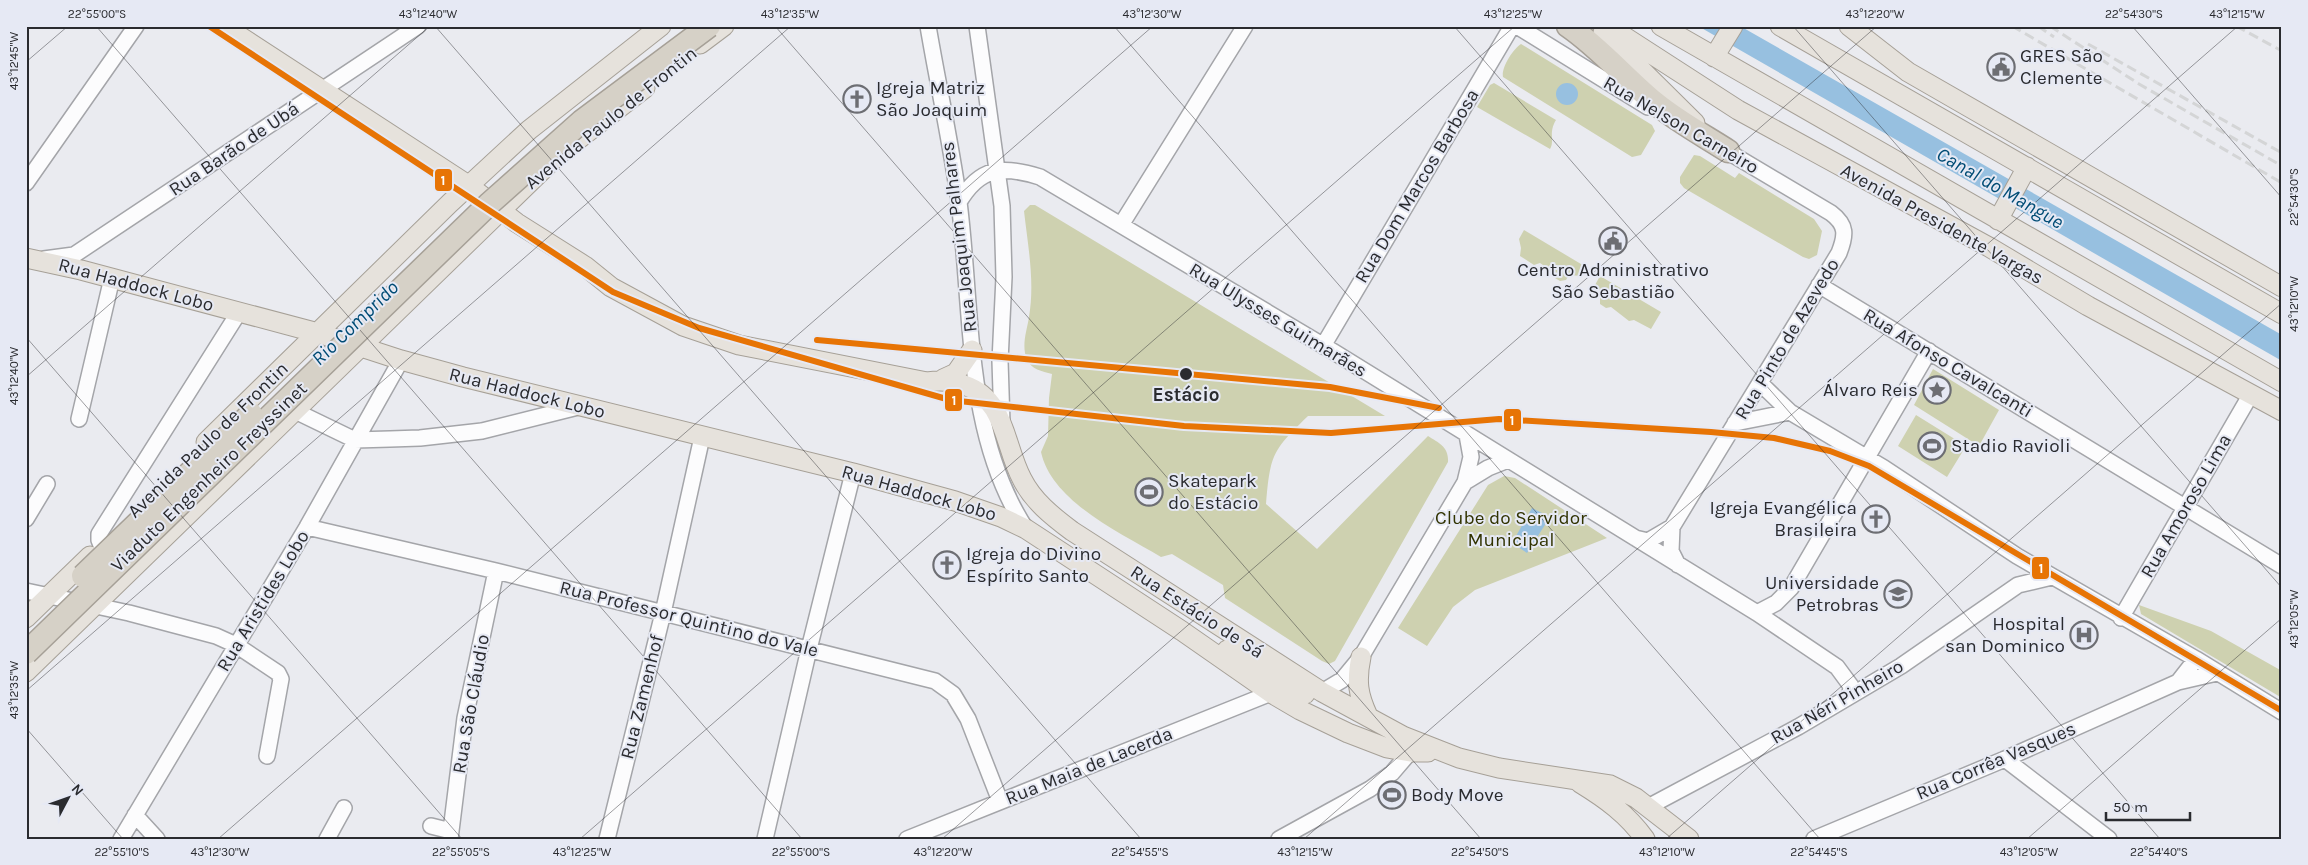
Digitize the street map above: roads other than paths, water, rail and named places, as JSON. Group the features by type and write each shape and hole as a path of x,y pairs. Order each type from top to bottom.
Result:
{"highway":[{"name":"Viaduto Engenheiro Freyssinet","path":"26,632 523,152 609,80 682,26"},
{"path":"1568,26 1597,48 1653,101 1679,121 1728,151"},
{"name":"Viaduto Engenheiro Freyssinet","path":"26,653 490,203 582,121 716,28"}],"main road":[{"path":"224,26 468,185 500,211 585,266 611,287 683,326 740,345 926,382 943,379 956,372 972,350"},
{"name":"Avenida Paulo de Frontin","path":"26,618 468,185 529,130 661,26"},
{"path":"1596,26 1693,121 1728,151"},
{"name":"Avenida Presidente Vargas","path":"1608,26 1738,110 1989,247 2088,306 2282,411"},
{"path":"1630,26 1642,42 1663,61"},
{"name":"Avenida Presidente Vargas","path":"1661,26 1719,50 2002,214 2121,292 2282,382"},
{"path":"1719,50 1733,26"},
{"path":"1780,26 2024,174 2282,314"},
{"path":"1849,26 1908,72 2282,287"},
{"name":"Avenida Paulo de Frontin","path":"26,672 293,410 558,155 716,28"},
{"path":"529,130 558,155"},
{"path":"2002,214 2024,174"},
{"name":"Rua Haddock Lobo","path":"33,259 78,263 112,278 318,333 401,360 702,437 853,473 979,508 1026,529"},
{"path":"2121,292 2218,376"},
{"path":"943,379 978,391"},
{"name":"Rua Estácio de Sá","path":"978,391 991,402 1002,423 1021,478 1030,493 1048,513 1072,531 1322,692 1403,736 1442,752 1499,768 1610,785 1648,806 1682,838"},
{"name":"Rua Estácio de Sá","path":"1026,529 1182,631 1271,693 1348,733 1387,748 1410,752 1442,752"},
{"path":"1182,631 1230,651 1303,694 1322,692"},
{"path":"1361,657 1357,677 1358,690 1368,716"},
{"path":"1572,779 1609,800 1635,825 1645,839"}],"street":[{"path":"26,183 136,26"},
{"name":"Rua Barão de Ubá","path":"78,263 322,90 418,26"},
{"name":"Rua Joaquim Palhares","path":"928,26 959,202 972,350 978,391 998,478 1026,529"},
{"name":"Rua Joaquim Palhares","path":"978,26 1002,206 1004,268 1000,361 1002,423"},
{"path":"1121,226 1245,26"},
{"name":"Rua Dom Marcos Barbosa","path":"1323,346 1512,26"},
{"name":"Rua Nelson Carneiro","path":"1518,26 1680,128 1728,151 1831,212 1844,225"},
{"path":"959,202 978,177 997,170"},
{"name":"Rua Ulysses Guimarães","path":"997,170 1021,171 1040,177 1323,346 1757,614 1838,667 1851,686 1850,694"},
{"name":"Rua Pinto de Azevedo","path":"1678,565 1672,557 1670,545 1672,528 1839,252 1845,232 1844,225"},
{"path":"79,419 112,278"},
{"name":"Rua Afonso Cavalcanti","path":"1818,285 2282,566"},
{"path":"102,545 99,540 99,534 239,312"},
{"path":"1757,614 1776,603 1791,588 1928,351"},
{"name":"Rua Aristides Lobo","path":"121,839 306,528 401,360"},
{"path":"1760,383 1790,412 1866,458 2017,556 2121,618 2196,659 2282,712"},
{"name":"Rua Amoroso Lima","path":"2121,618 2251,394"},
{"path":"293,410 355,440 420,438 473,432 582,406"},
{"path":"1736,423 1790,412"},
{"path":"1322,692 1342,680 1361,657 1465,482 1471,457 1467,435"},
{"name":"Rua Zamenhof","path":"607,839 663,613 702,437"},
{"path":"1465,482 1488,468 1508,460"},
{"path":"765,839 809,649 853,473"},
{"path":"26,519 47,484"},
{"name":"Rua Professor Quintino do Vale","path":"306,528 496,571 935,681 953,694 968,719 1000,801"},
{"path":"1634,538 1648,541 1672,528"},
{"path":"2017,556 2022,574 2018,585"},
{"name":"Rua São Cláudio","path":"451,835 465,718 496,571"},
{"name":"Rua Néri Pinheiro","path":"1648,806 1798,727 1850,694 1901,666 2018,585 2052,577"},
{"path":"26,591 95,605 216,636 236,645 281,676 267,756"},
{"name":"Rua Corrêa Vasques","path":"2178,682 2196,659"},
{"name":"Rua Corrêa Vasques","path":"1814,839 2005,759 2178,682 2217,673"},
{"name":"Rua Maia de Lacerda","path":"907,839 1271,693"},
{"path":"1279,839 1370,789 1392,773 1410,752"},
{"path":"2005,759 2109,839"},
{"path":"327,839 344,808"},
{"path":"135,815 156,839"},
{"path":"432,826 451,835"}],"water":[{"name":"Canal do Mangue","path":"1698,26 1740,26 2282,335 2282,361"},
{"path":"1567,83 1575,86 1578,94 1575,102 1567,105 1559,102 1556,94 1559,86"},
{"path":"1532,508 1550,517 1527,553 1512,543"}],"railway":[{"path":"2012,26 2282,183"},
{"path":"2038,26 2054,37"},
{"path":"2050,26 2139,84 2282,166"},
{"path":"2236,26 2282,51"},
{"path":"2088,44 2282,153"}],"place":[{"name":"GRES São Clemente","path":"2001,67"},
{"name":"Igreja Matriz São Joaquim","path":"857,99"},
{"name":"Centro Administrativo São Sebastião","path":"1613,241"},
{"name":"Estácio","path":"1186,374"},
{"name":"Álvaro Reis","path":"1937,390"},
{"name":"Stadio Ravioli","path":"1932,446"},
{"name":"Skatepark do Estácio","path":"1149,492"},
{"name":"Igreja Evangélica Brasileira","path":"1876,519"},
{"name":"Igreja do Divino Espírito Santo","path":"947,565"},
{"name":"Universidade Petrobras","path":"1898,594"},
{"name":"Hospital san Dominico","path":"2084,635"},
{"name":"Body Move","path":"1392,795"}],"water label":[{"name":"Rio Comprido","path":"355,323"}],"park label":[{"name":"Clube do Servidor Municipal","path":"1511,529"}]}
